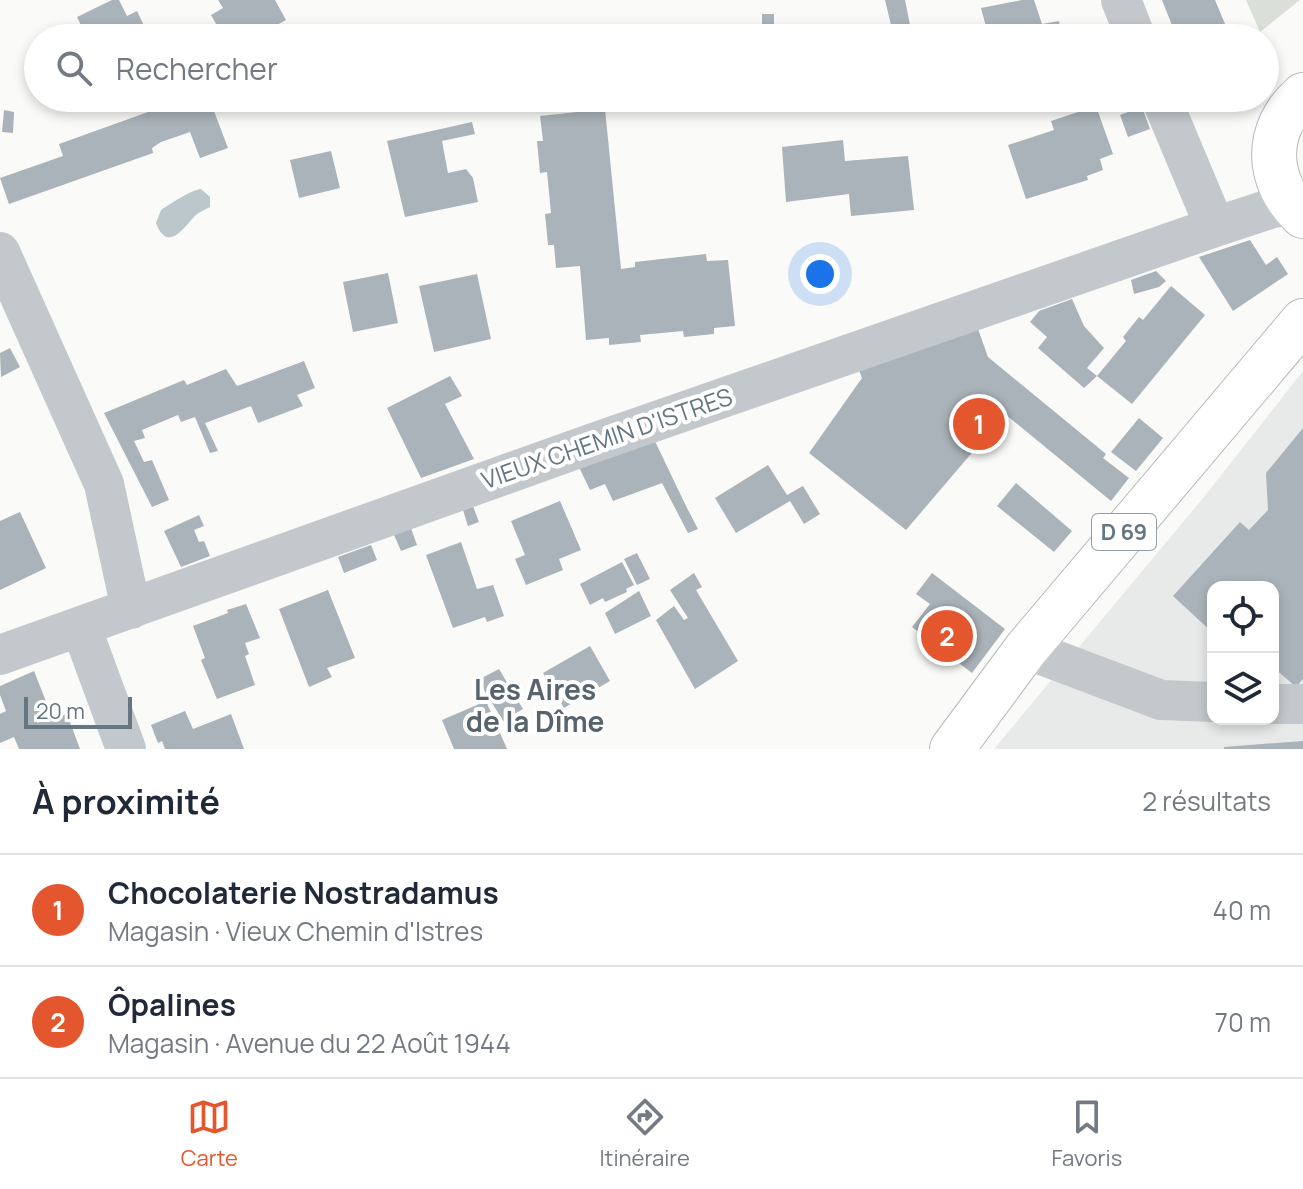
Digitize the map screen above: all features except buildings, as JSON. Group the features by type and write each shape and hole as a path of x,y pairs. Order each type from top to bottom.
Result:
{"main road":[{"path":"1297,211 1282,191 1273,157 1277,130 1290,107 1303,95"},
{"name":"D 69","path":"952,749 1026,649 1303,321"}],"street":[{"path":"1121,0 1130,24"},
{"path":"1167,112 1215,227 1273,157"},
{"name":"VIEUX CHEMIN D'ISTRES","path":"0,655 596,442 1215,227 1273,208 1297,211"},
{"path":"0,252 104,484 131,609"},
{"path":"81,627 126,749"},
{"path":"1026,649 1161,700 1207,702"},
{"path":"1279,704 1303,704"}],"shaded area":[{"path":"1246,0 1300,0 1270,24 1256,24"},
{"path":"201,189 210,197 210,207 196,215 174,236 165,236 160,232 156,223 161,210"},
{"path":"1303,371 1303,749 994,749 1204,497"}],"place":[{"name":"Chocolaterie Nostradamus","path":"979,424"},
{"name":"Ôpalines","path":"947,636"}],"district":[{"name":"Les Aires de la Dîme","path":"535,706"}]}
